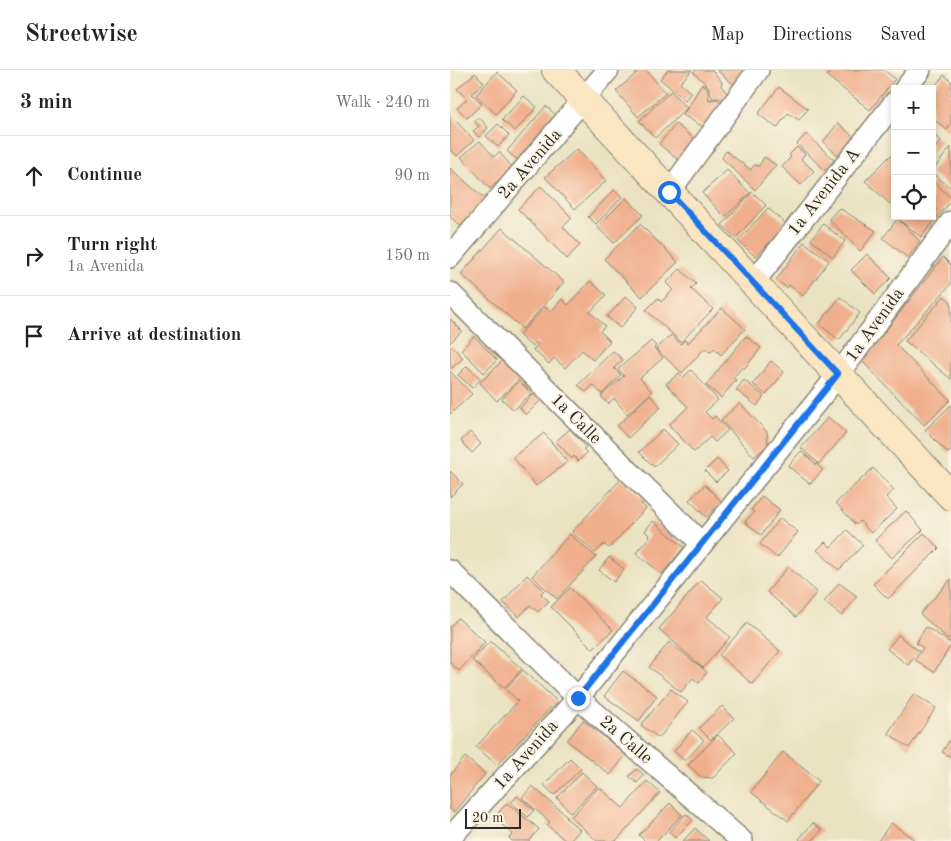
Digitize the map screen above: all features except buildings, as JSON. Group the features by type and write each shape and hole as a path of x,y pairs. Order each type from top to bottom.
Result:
{"main road":[{"path":"556,70 951,496"}],"street":[{"name":"2a Avenida","path":"450,257 608,70"},
{"path":"669,192 758,70"},
{"path":"908,85 920,70"},
{"name":"1a Avenida A","path":"753,283 891,107"},
{"name":"1a Avenida","path":"450,838 578,698 838,374 951,222"},
{"name":"1a Calle","path":"450,293 702,544"},
{"name":"2a Calle","path":"450,571 578,698 742,841"}],"route":[{"path":"578,698 838,374 669,192"}]}
